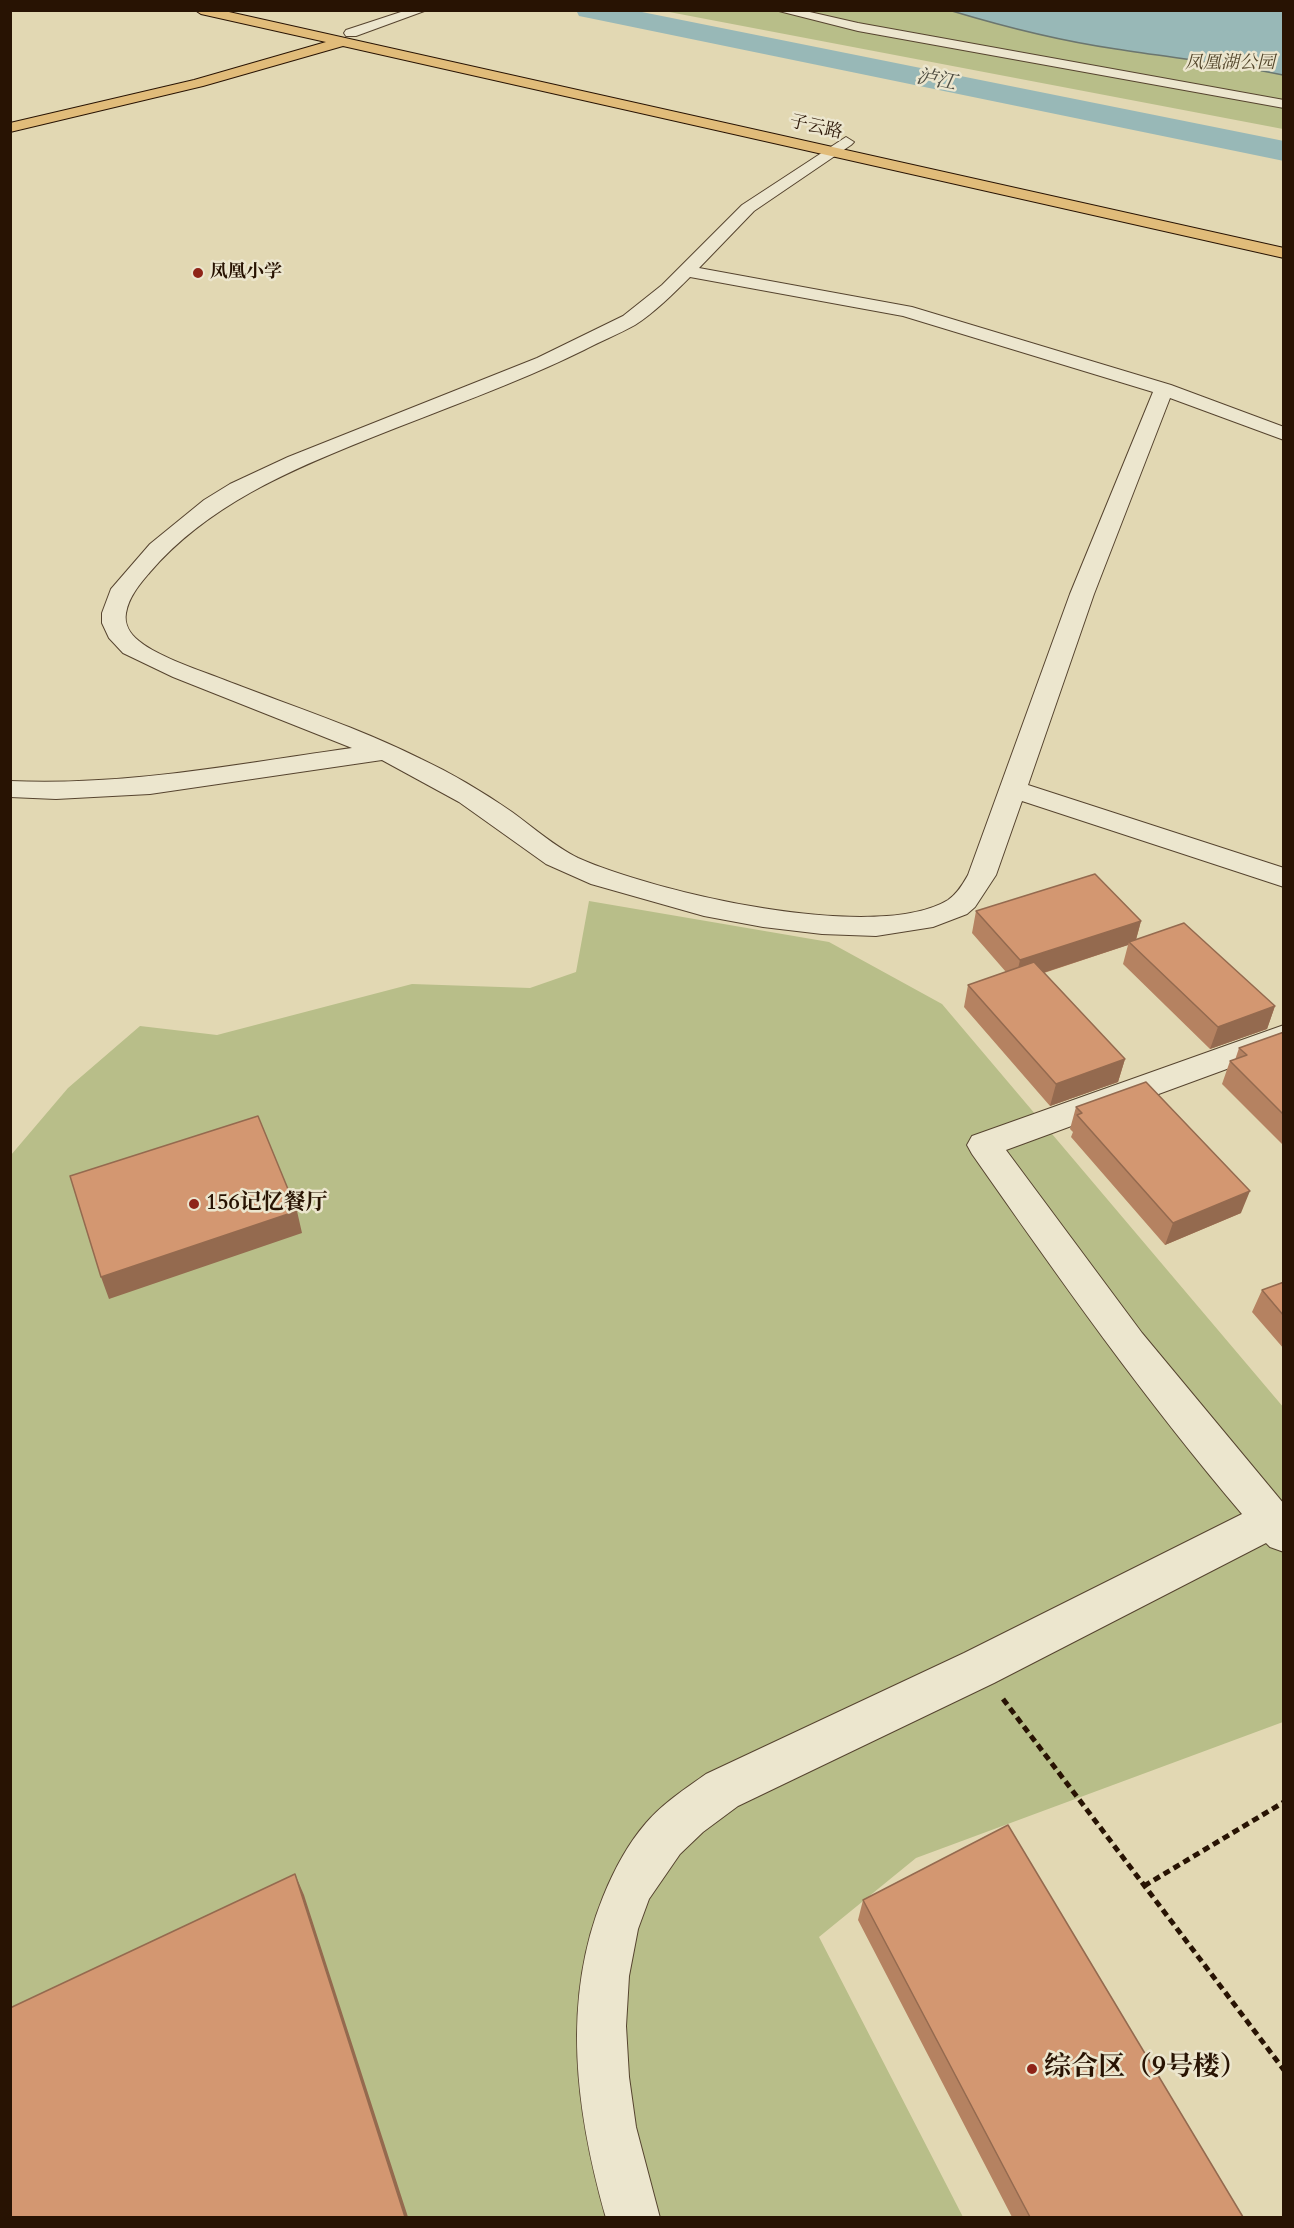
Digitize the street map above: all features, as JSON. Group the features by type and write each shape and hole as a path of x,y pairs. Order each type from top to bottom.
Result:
{"main road":[{"path":"201,10 313,36 346,37"},
{"name":"子云路","path":"248,10 346,37 839,147 1284,253"},
{"path":"10,114 188,71 313,36"},
{"path":"10,128 207,80 346,37"},
{"name":"子云路","path":"839,147 1284,238"}],"street":[{"path":"782,10 858,27 1284,104"},
{"path":"346,37 420,11"},
{"path":"839,147 748,208 686,272 630,320 543,362 305,457 238,489 212,505 165,543 143,564 123,589 117,601 114,623 118,633 132,648 182,672 385,752 462,791 550,853 598,877 644,893 744,914 849,926 913,923 937,917 957,908 972,894 982,875 1082,594 1164,389"},
{"path":"686,272 906,310 1164,389 1284,434"},
{"path":"10,789 67,792 103,790 162,784 385,752"},
{"path":"1013,789 1284,878"},
{"path":"633,2217 608,2118 601,2041 603,1977 617,1919 633,1880 656,1846 686,1816 722,1790 1277,1527 1148,1369 1052,1241 984,1145 1284,1036"}],"path":[{"path":"980,1668 1284,2070"},
{"path":"1144,1886 1284,1802"}],"green space":[{"name":"凤凰湖公园","path":"664,11 1283,11 1283,129"},
{"path":"589,901 829,942 942,1004 1284,1408 1283,1722 916,1858 819,1937 963,2217 11,2218 11,1155 68,1088 140,1026 217,1035 412,984 530,988 576,972"}],"water":[{"path":"952,11 1283,11 1283,75 1075,42"}],"building":[{"path":"1095,874 1141,921 1020,960 976,911"},
{"path":"1184,923 1275,1006 1218,1027 1129,942"},
{"path":"1034,962 1125,1059 1056,1084 968,985"},
{"path":"1284,1032 1284,1115 1230,1061 1247,1055 1239,1048"},
{"path":"1146,1082 1250,1191 1173,1223 1077,1115 1082,1113 1076,1107"},
{"path":"258,1116 297,1211 101,1277 70,1176"},
{"path":"1284,1282 1284,1316 1262,1290"},
{"name":"综合区（9号楼）","path":"1008,1825 1243,2217 1030,2217 863,1900"},
{"path":"295,1874 405,2217 10,2217 10,2008"}],"waterway":[{"name":"泸江","path":"589,10 1284,151"}],"place":[{"name":"凤凰小学","path":"198,273"},
{"name":"156记忆餐厅","path":"194,1204"},
{"name":"综合区（9号楼）","path":"1032,2069"}]}
